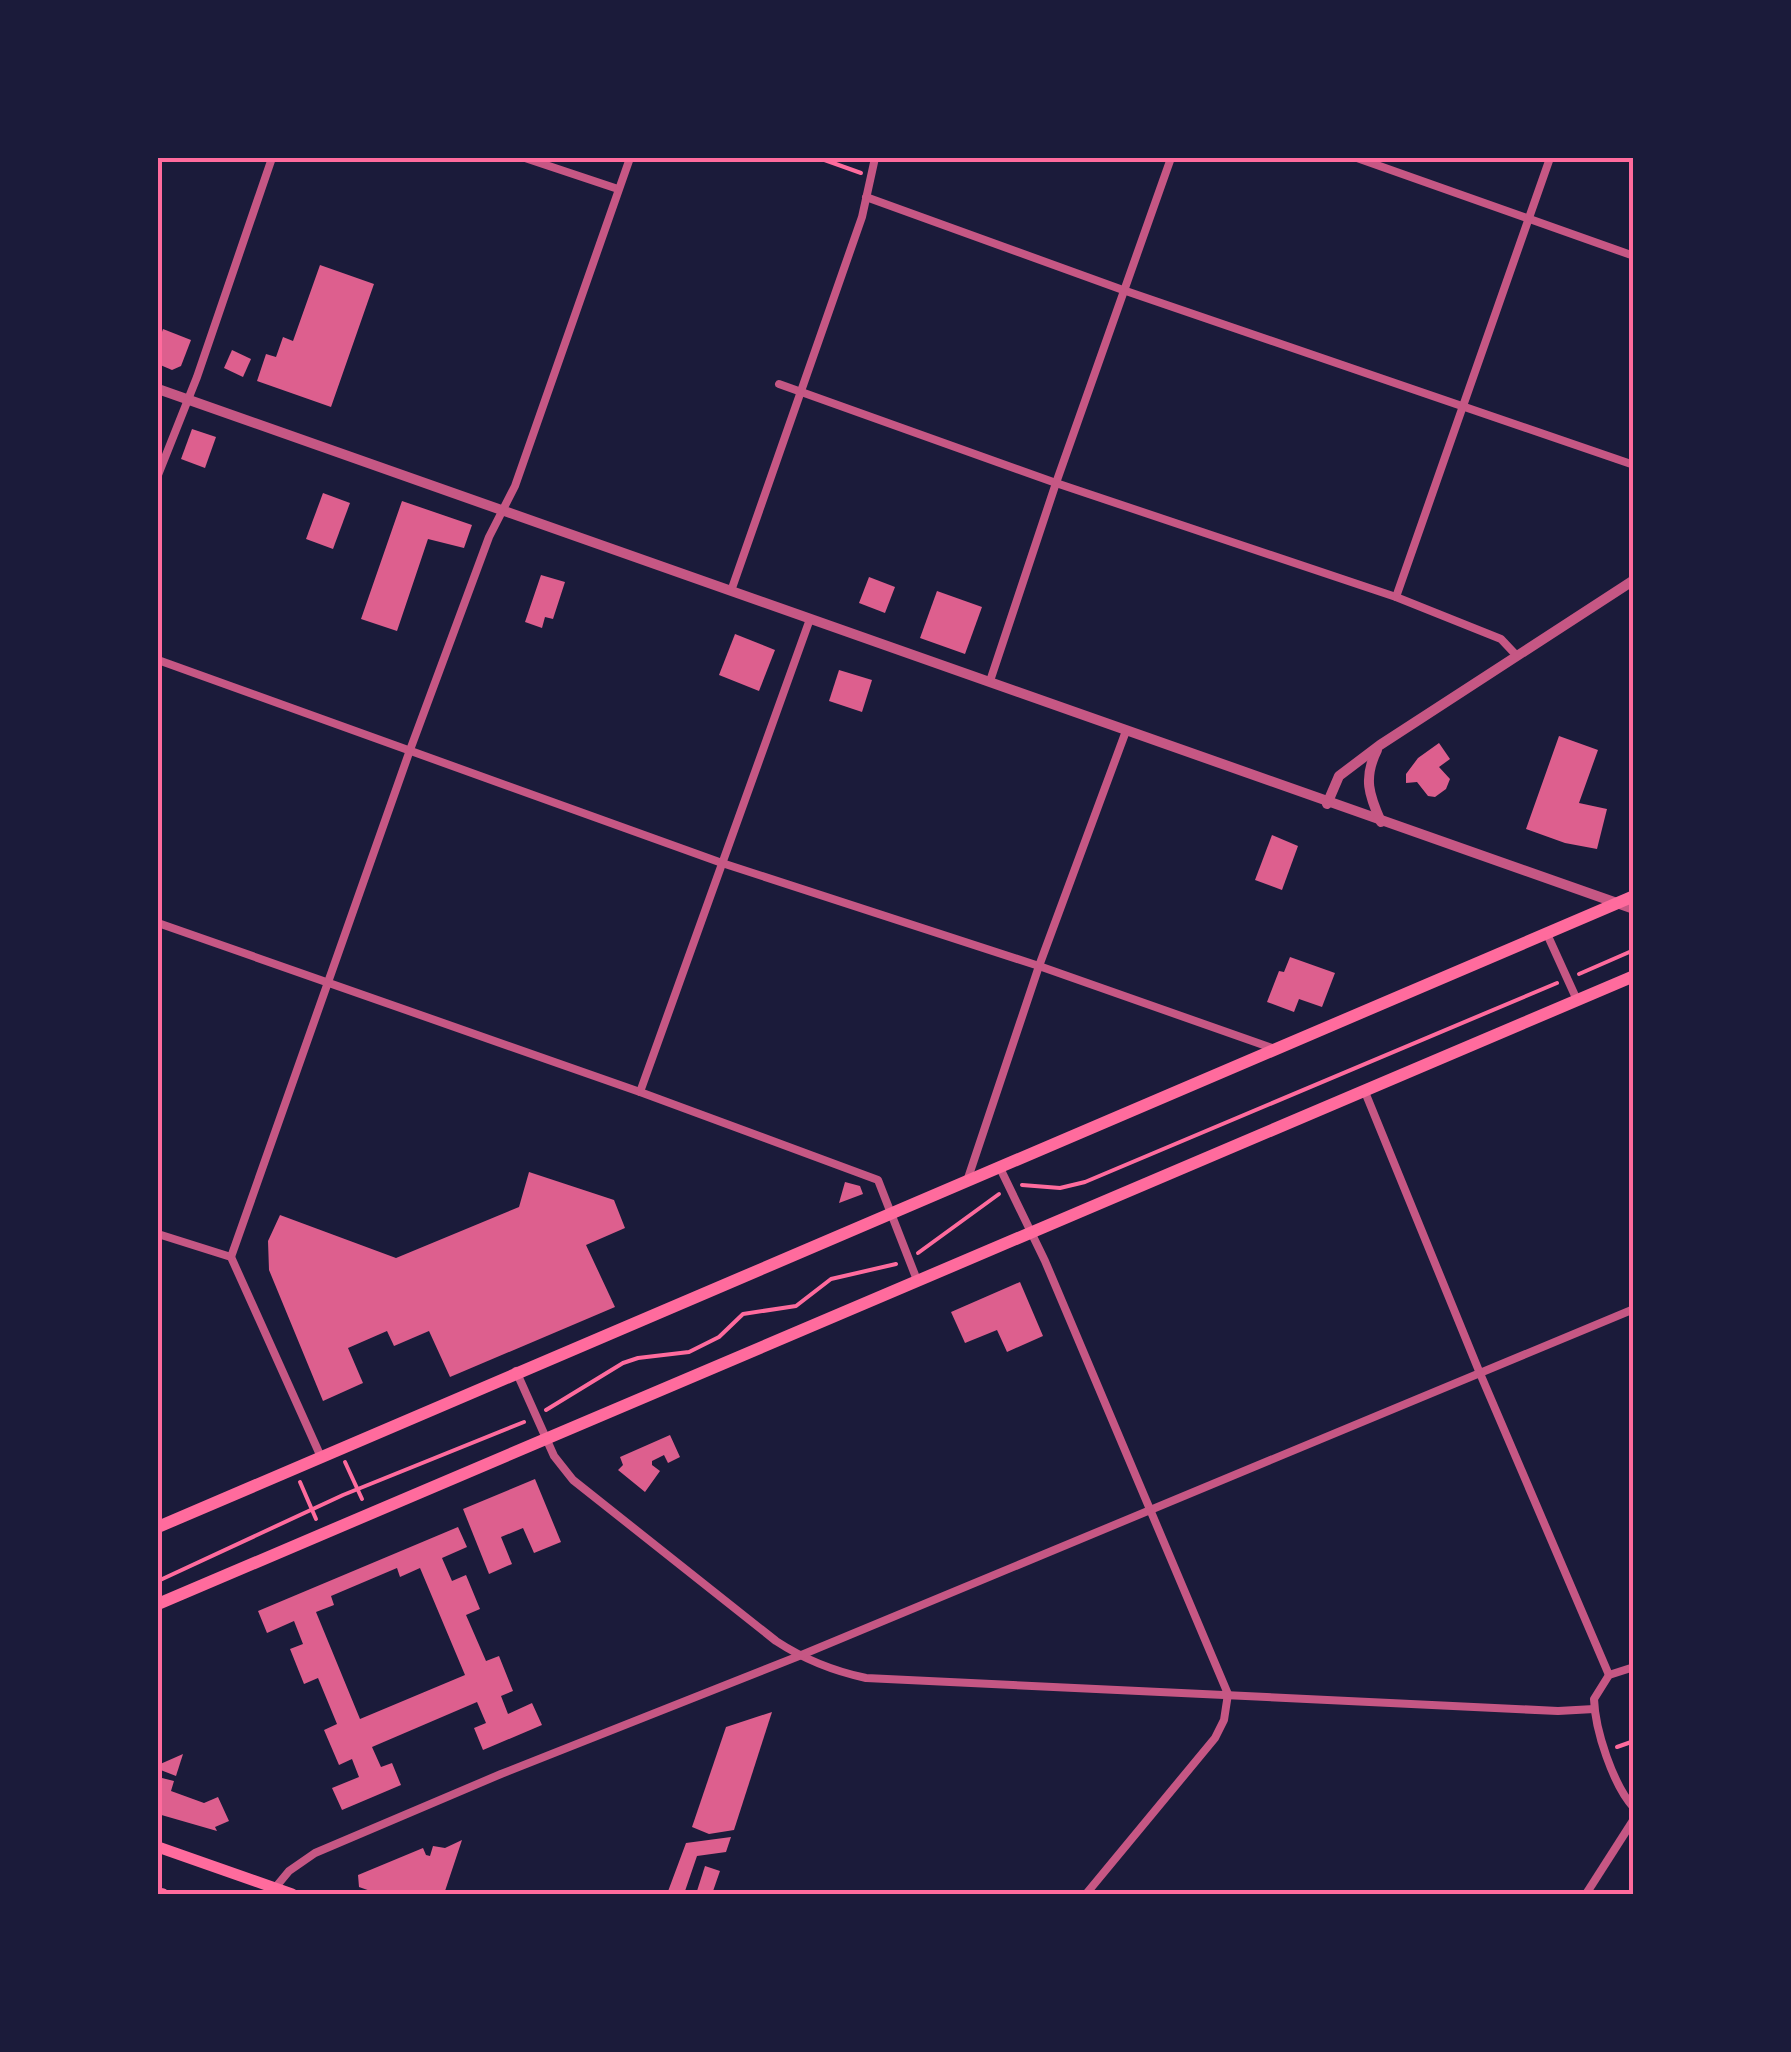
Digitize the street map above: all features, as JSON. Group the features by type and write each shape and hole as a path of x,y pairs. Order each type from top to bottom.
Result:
{"main road":[{"path":"158,1527 1634,896"},
{"path":"158,1604 1634,976"},
{"path":"158,1848 272,1891 292,1894"}],"street":[{"path":"158,475 272,158"},
{"path":"526,158 618,189"},
{"path":"321,1457 231,1257 410,750 489,536 515,486 630,158"},
{"path":"730,591 804,391 862,217 875,158"},
{"path":"990,681 1171,158"},
{"path":"1357,158 1634,256"},
{"path":"1396,597 1550,158"},
{"path":"866,197 1123,290 1634,465"},
{"path":"779,384 1056,483 1396,597 1501,639 1517,656"},
{"path":"158,389 1634,909"},
{"path":"1327,804 1339,776 1380,745 1634,580"},
{"path":"640,1092 810,619"},
{"path":"158,660 722,863 1039,966 1276,1050"},
{"path":"967,1183 1039,966 1126,731"},
{"path":"1380,745 1370,764 1366,785 1381,822"},
{"path":"158,923 878,1180 917,1280"},
{"path":"1547,934 1576,1000"},
{"path":"1365,1092 1610,1675"},
{"path":"1000,1168 1046,1262 1228,1694 1216,1738 1086,1894"},
{"path":"158,1234 231,1257"},
{"path":"272,1891 289,1870 315,1854 501,1774 800,1656 1634,1308"},
{"path":"516,1371 546,1438 572,1480 800,1656 866,1678 1558,1711 1594,1709"},
{"path":"1634,1667 1610,1675 1596,1693 1594,1709 1624,1796 1634,1808"},
{"path":"1586,1894 1634,1819"}],"path":[{"path":"818,158 869,176"},
{"path":"158,1582 312,1510 502,1432 623,1363 689,1352 719,1337 743,1314 796,1306 831,1278 893,1266 934,1243 998,1195 1026,1184 1060,1188 1085,1182 1634,950"},
{"path":"340,1449 368,1514"},
{"path":"294,1469 322,1532"},
{"path":"1618,1747 1634,1739 1634,1717"}],"building":[{"path":"320,265 374,284 331,407 257,381 266,354 276,357 283,337 293,341"},
{"path":"163,329 191,340 181,366 172,370 158,364"},
{"path":"232,350 251,359 243,377 224,368"},
{"path":"192,429 216,437 205,468 181,459"},
{"path":"323,493 350,503 333,549 306,539"},
{"path":"402,501 472,525 464,548 428,539 397,631 361,619"},
{"path":"541,575 565,582 553,619 545,617 542,628 525,622"},
{"path":"869,577 895,587 885,613 859,603"},
{"path":"937,591 982,607 965,654 920,638"},
{"path":"735,634 775,650 759,691 719,675"},
{"path":"839,670 872,680 862,712 829,701"},
{"path":"1559,736 1598,750 1579,803 1607,809 1597,849 1526,829"},
{"path":"1439,743 1450,759 1439,767 1450,779 1446,789 1435,797 1428,796 1417,782 1406,783 1406,774 1418,758"},
{"path":"1272,835 1298,846 1282,890 1255,880"},
{"path":"1290,957 1335,973 1322,1007 1299,999 1294,1012 1267,1002 1279,971 1284,972"},
{"path":"529,1172 614,1200 625,1228 586,1245 615,1307 450,1377 429,1331 394,1346 387,1331 348,1348 363,1383 323,1401 269,1270 268,1241 280,1215 396,1258 519,1207"},
{"path":"845,1182 860,1186 863,1194 839,1203"},
{"path":"1020,1282 1043,1336 1007,1352 997,1330 965,1343 951,1312"},
{"path":"670,1435 680,1457 668,1463 664,1455 652,1461 660,1471 645,1492 618,1470 623,1465 620,1457"},
{"path":"535,1479 561,1542 534,1553 523,1528 501,1537 512,1564 489,1574 463,1509"},
{"path":"458,1527 467,1547 442,1558 452,1581 466,1575 480,1609 466,1615 486,1661 499,1656 513,1691 501,1696 508,1714 532,1703 542,1725 483,1750 474,1728 486,1723 477,1702 372,1747 381,1767 392,1763 401,1785 342,1810 332,1788 359,1777 352,1759 339,1765 324,1730 337,1724 318,1678 304,1684 290,1649 303,1644 294,1621 267,1633 258,1611","holes":["397,1568 400,1577 420,1568 465,1675 360,1719 316,1612 334,1605 331,1596"]},
{"path":"772,1712 734,1830 709,1834 692,1827 726,1727"},
{"path":"183,1754 176,1776 158,1769 158,1765"},
{"path":"158,1777 174,1781 171,1791 204,1803 218,1797 229,1821 215,1827 217,1831 158,1814"},
{"path":"731,1837 726,1852 697,1856 684,1894 667,1894 686,1843"},
{"path":"462,1840 444,1894 379,1894 359,1887 358,1875 423,1848 430,1856 433,1846 445,1848"},
{"path":"705,1866 720,1871 712,1894 696,1894"}]}
